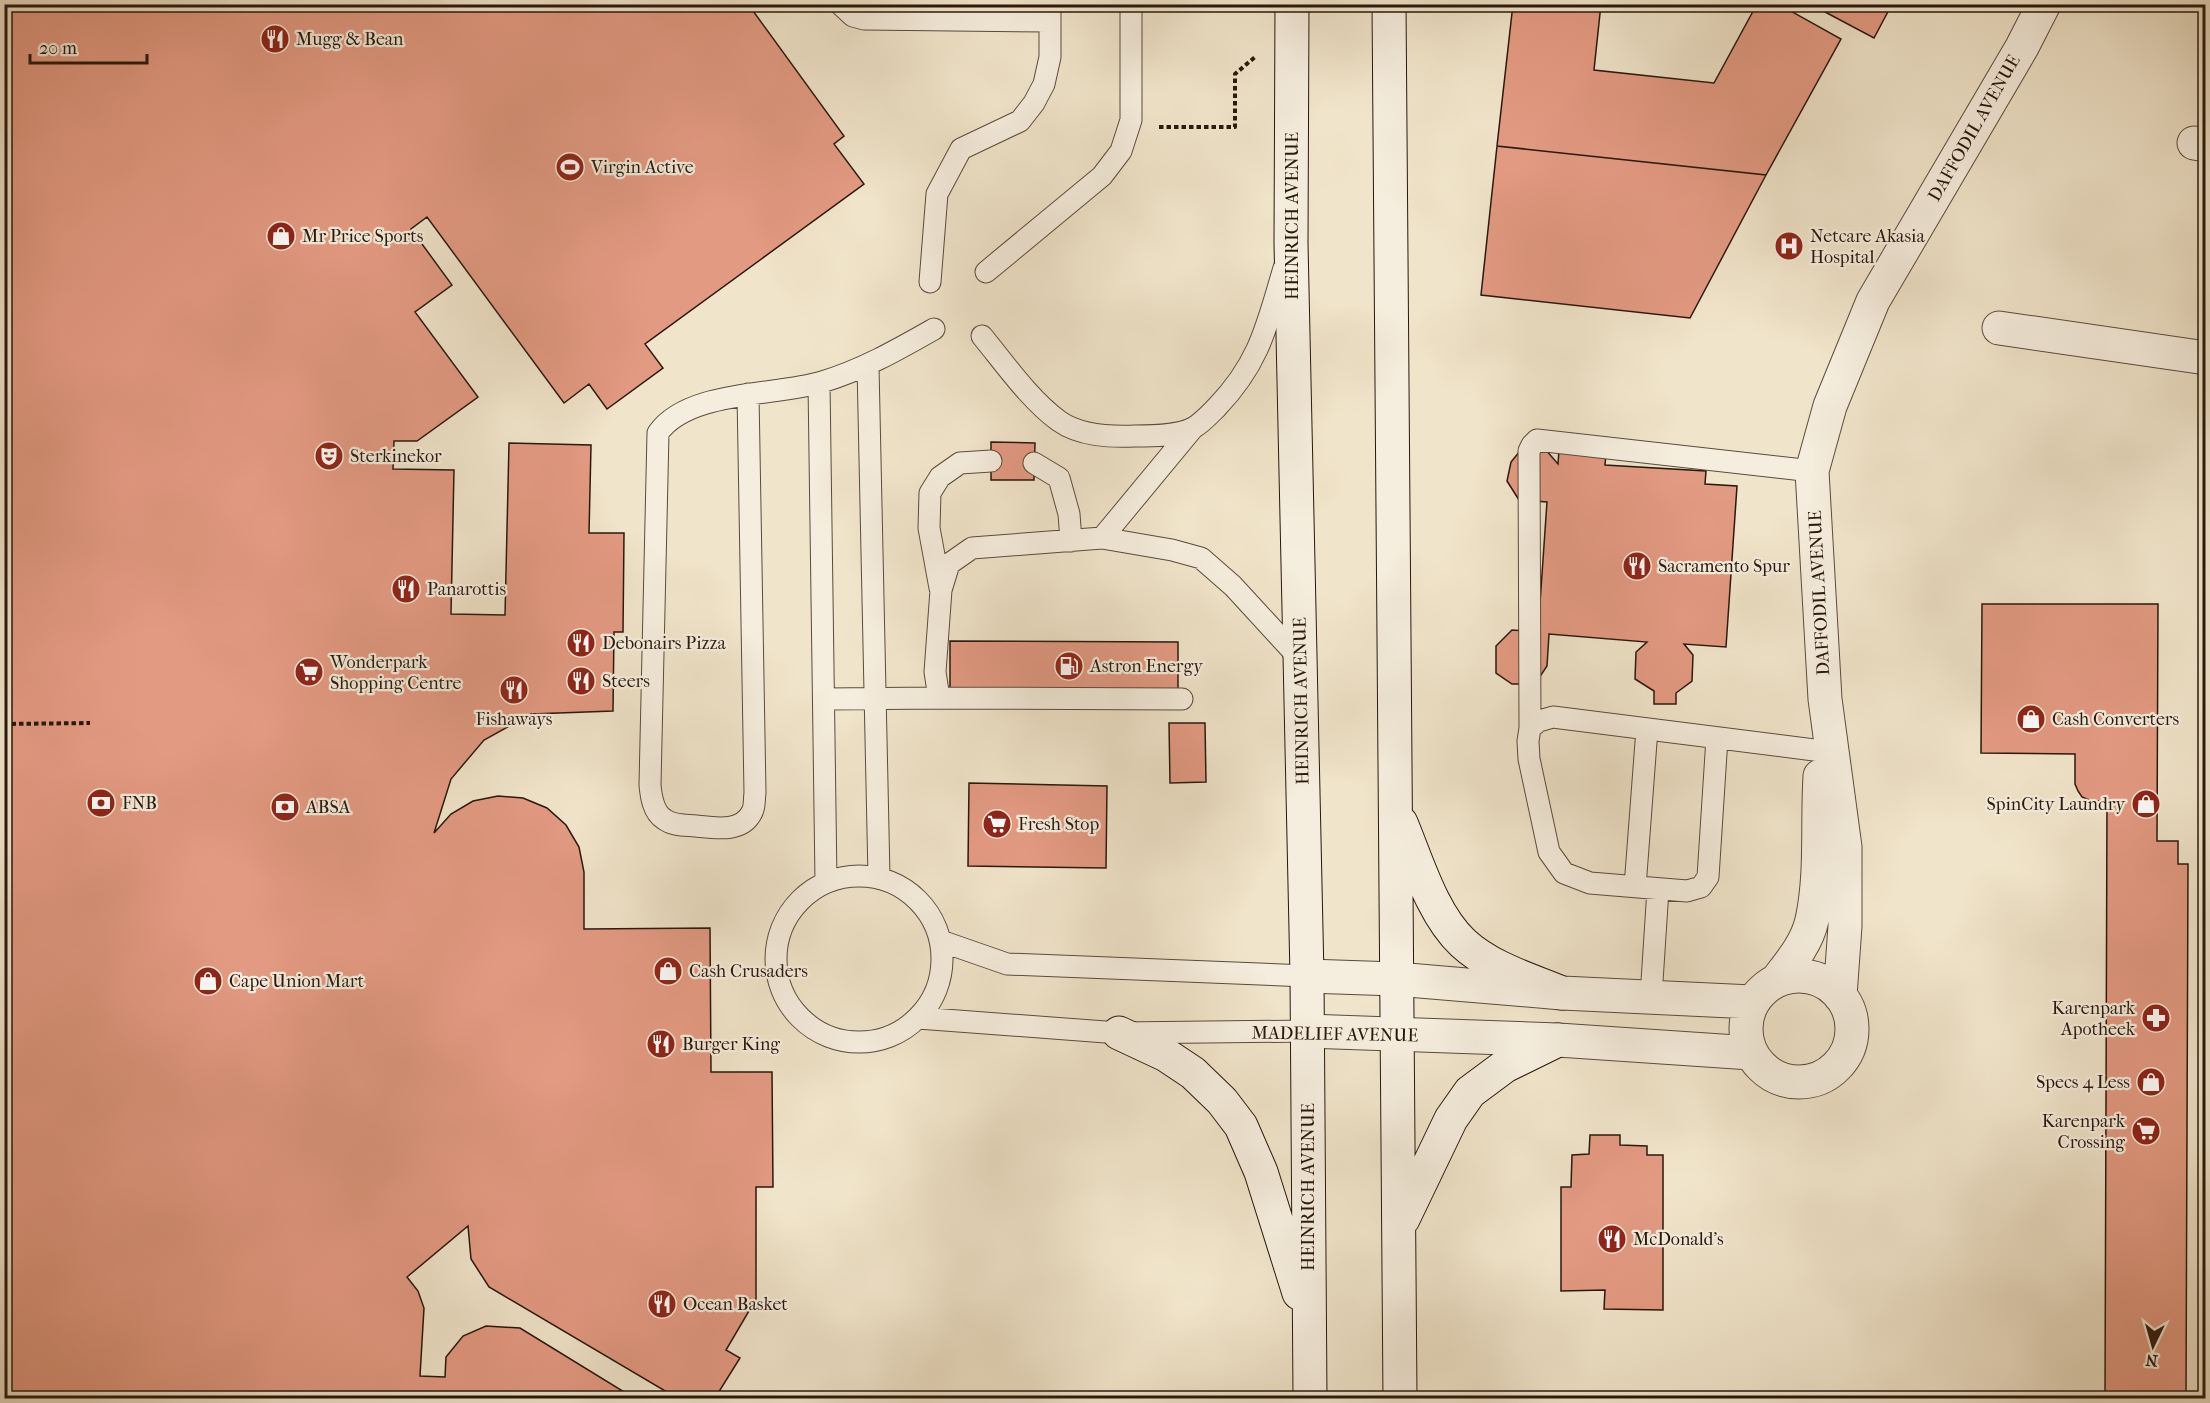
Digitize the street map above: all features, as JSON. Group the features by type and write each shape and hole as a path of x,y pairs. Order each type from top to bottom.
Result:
{"street":[{"path":"1389,4 1400,1398"},
{"name":"DAFFODIL AVENUE","path":"1751,1053 1762,1068 1777,1078 1794,1082 1812,1081 1828,1073 1842,1060 1850,1045 1852,1027 1849,1010 1840,996 1845,926 1845,847 1825,699 1812,471 1830,406 1873,301 2016,57 2044,4"},
{"name":"HEINRICH AVENUE","path":"1292,15 1291,243 1307,976 1310,1398"},
{"path":"1999,328 2205,358"},
{"name":"DAFFODIL AVENUE","path":"1752,1002 1777,980 1798,953 1811,922 1817,873 1825,699"},
{"path":"1396,811 1438,909 1462,942 1500,968 1562,993"},
{"path":"1307,976 1396,979 1562,993 1752,1002 1746,1019 1746,1036 1751,1053"},
{"path":"1777,980 1794,976 1811,977 1827,984 1840,996"},
{"name":"MADELIEF AVENUE","path":"1307,1031 1558,1040 1751,1053"},
{"path":"1119,1033 1166,1055 1193,1073 1222,1101 1241,1126 1261,1172 1309,1326"},
{"path":"1399,1227 1451,1119 1470,1092 1505,1066 1558,1040"}],"lane":[{"path":"840,4 853,16 864,19 1050,13 1050,57 1044,84 1034,103 1020,121 961,149 937,194 930,282"},
{"path":"986,272 1102,176 1121,151 1131,120 1131,4"},
{"path":"1102,538 1193,428 1231,393 1245,373 1262,342 1291,243"},
{"path":"748,393 755,793 753,811 739,825 722,828 673,824 663,819 656,810 651,797 650,785 658,433 664,425 684,410 748,393 819,383 868,366 934,329"},
{"path":"982,336 1019,382 1060,422 1091,434 1121,437 1160,436 1193,428"},
{"path":"868,366 879,878"},
{"path":"819,383 826,881"},
{"path":"1717,738 1708,877 1701,886 1687,891 1590,884 1563,873 1549,852 1529,759 1529,451 1537,440 1812,471"},
{"path":"941,590 929,528 930,493 940,477 960,463 991,460"},
{"path":"1034,463 1059,478 1070,514 1071,541"},
{"path":"939,698 935,672 941,590 949,564 972,548 1102,538 1172,550 1201,558 1233,586 1300,659"},
{"path":"824,699 1182,699"},
{"path":"1530,728 1539,721 1553,717 1821,751"},
{"path":"1635,887 1647,729"},
{"path":"852,875 879,878 903,887 920,902 934,920 941,941 942,969 934,996 918,1018 899,1035 868,1041 840,1040 814,1030 794,1011 781,989 774,964 777,938 787,914 804,894 826,881 852,875"},
{"path":"1650,997 1658,889"},
{"path":"941,941 1007,964 1307,976"},
{"name":"MADELIEF AVENUE","path":"918,1018 1119,1033 1307,1031"}],"path":[{"path":"1168,127 1235,127 1235,74 1292,15"},
{"path":"4,724 90,723"}],"building":[{"name":"Wonderpark Shopping Centre","path":"4,4 748,4 844,136 834,144 864,184 645,344 663,368 607,409 589,384 564,403 427,217 411,229 452,285 415,312 478,397 417,441 394,441 393,469 454,470 451,614 505,615 509,443 591,445 589,533 624,533 623,632 614,632 613,711 531,714 484,740 451,779 434,833 451,814 473,801 498,796 523,798 547,808 566,825 579,847 584,872 584,929 710,928 711,1072 772,1072 773,1187 756,1187 756,1299 726,1350 740,1358 715,1398 677,1398 489,1287 471,1259 468,1226 407,1277 418,1291 424,1308 420,1376 445,1377 446,1357 463,1336 486,1326 520,1328 634,1398 4,1398"},
{"path":"1513,4 1601,4 1594,70 1714,83 1757,4 1778,4 1841,39 1766,175 1497,146"},
{"path":"1810,4 1892,4 1874,38"},
{"path":"1497,146 1766,175 1690,318 1481,295"},
{"path":"991,442 1035,443 1034,480 991,480"},
{"name":"Sacramento Spur","path":"1524,446 1545,449 1558,464 1559,450 1606,454 1605,465 1706,471 1705,484 1737,486 1726,647 1684,644 1693,655 1692,681 1676,693 1676,704 1654,704 1654,691 1635,679 1636,652 1647,642 1549,634 1547,666 1535,684 1512,684 1496,673 1496,646 1512,630 1538,632 1547,502 1519,500 1507,481 1511,462"},
{"name":"Karenpark Crossing","path":"1982,604 2158,604 2157,841 2178,841 2178,864 2188,864 2186,1398 2105,1398 2107,802 2089,800 2082,797 2078,791 2075,784 2075,754 1981,753"},
{"path":"950,641 1178,642 1178,690 950,689"},
{"path":"1169,723 1205,723 1206,782 1170,783"},
{"path":"969,783 1107,786 1106,868 968,866"},
{"name":"McDonald's","path":"1590,1135 1620,1135 1620,1145 1647,1146 1647,1155 1663,1155 1663,1310 1604,1309 1605,1290 1561,1291 1561,1187 1571,1187 1572,1155 1589,1154"}],"place":[{"name":"Mugg & Bean","path":"275,39"},
{"name":"Virgin Active","path":"570,167"},
{"name":"Mr Price Sports","path":"281,236"},
{"name":"Netcare Akasia Hospital","path":"1789,246"},
{"name":"Sterkinekor","path":"329,456"},
{"name":"Sacramento Spur","path":"1637,566"},
{"name":"Panarottis","path":"406,589"},
{"name":"Debonairs Pizza","path":"581,643"},
{"name":"Astron Energy","path":"1069,666"},
{"name":"Wonderpark Shopping Centre","path":"309,672"},
{"name":"Steers","path":"581,681"},
{"name":"Fishaways","path":"514,690"},
{"name":"Cash Converters","path":"2031,719"},
{"name":"FNB","path":"101,803"},
{"name":"SpinCity Laundry","path":"2146,804"},
{"name":"ABSA","path":"285,807"},
{"name":"Fresh Stop","path":"997,824"},
{"name":"Cash Crusaders","path":"668,971"},
{"name":"Cape Union Mart","path":"208,981"},
{"name":"Karenpark Apotheek","path":"2156,1018"},
{"name":"Burger King","path":"661,1044"},
{"name":"Specs 4 Less","path":"2151,1082"},
{"name":"Karenpark Crossing","path":"2146,1131"},
{"name":"McDonald's","path":"1612,1239"},
{"name":"Ocean Basket","path":"662,1304"}]}
